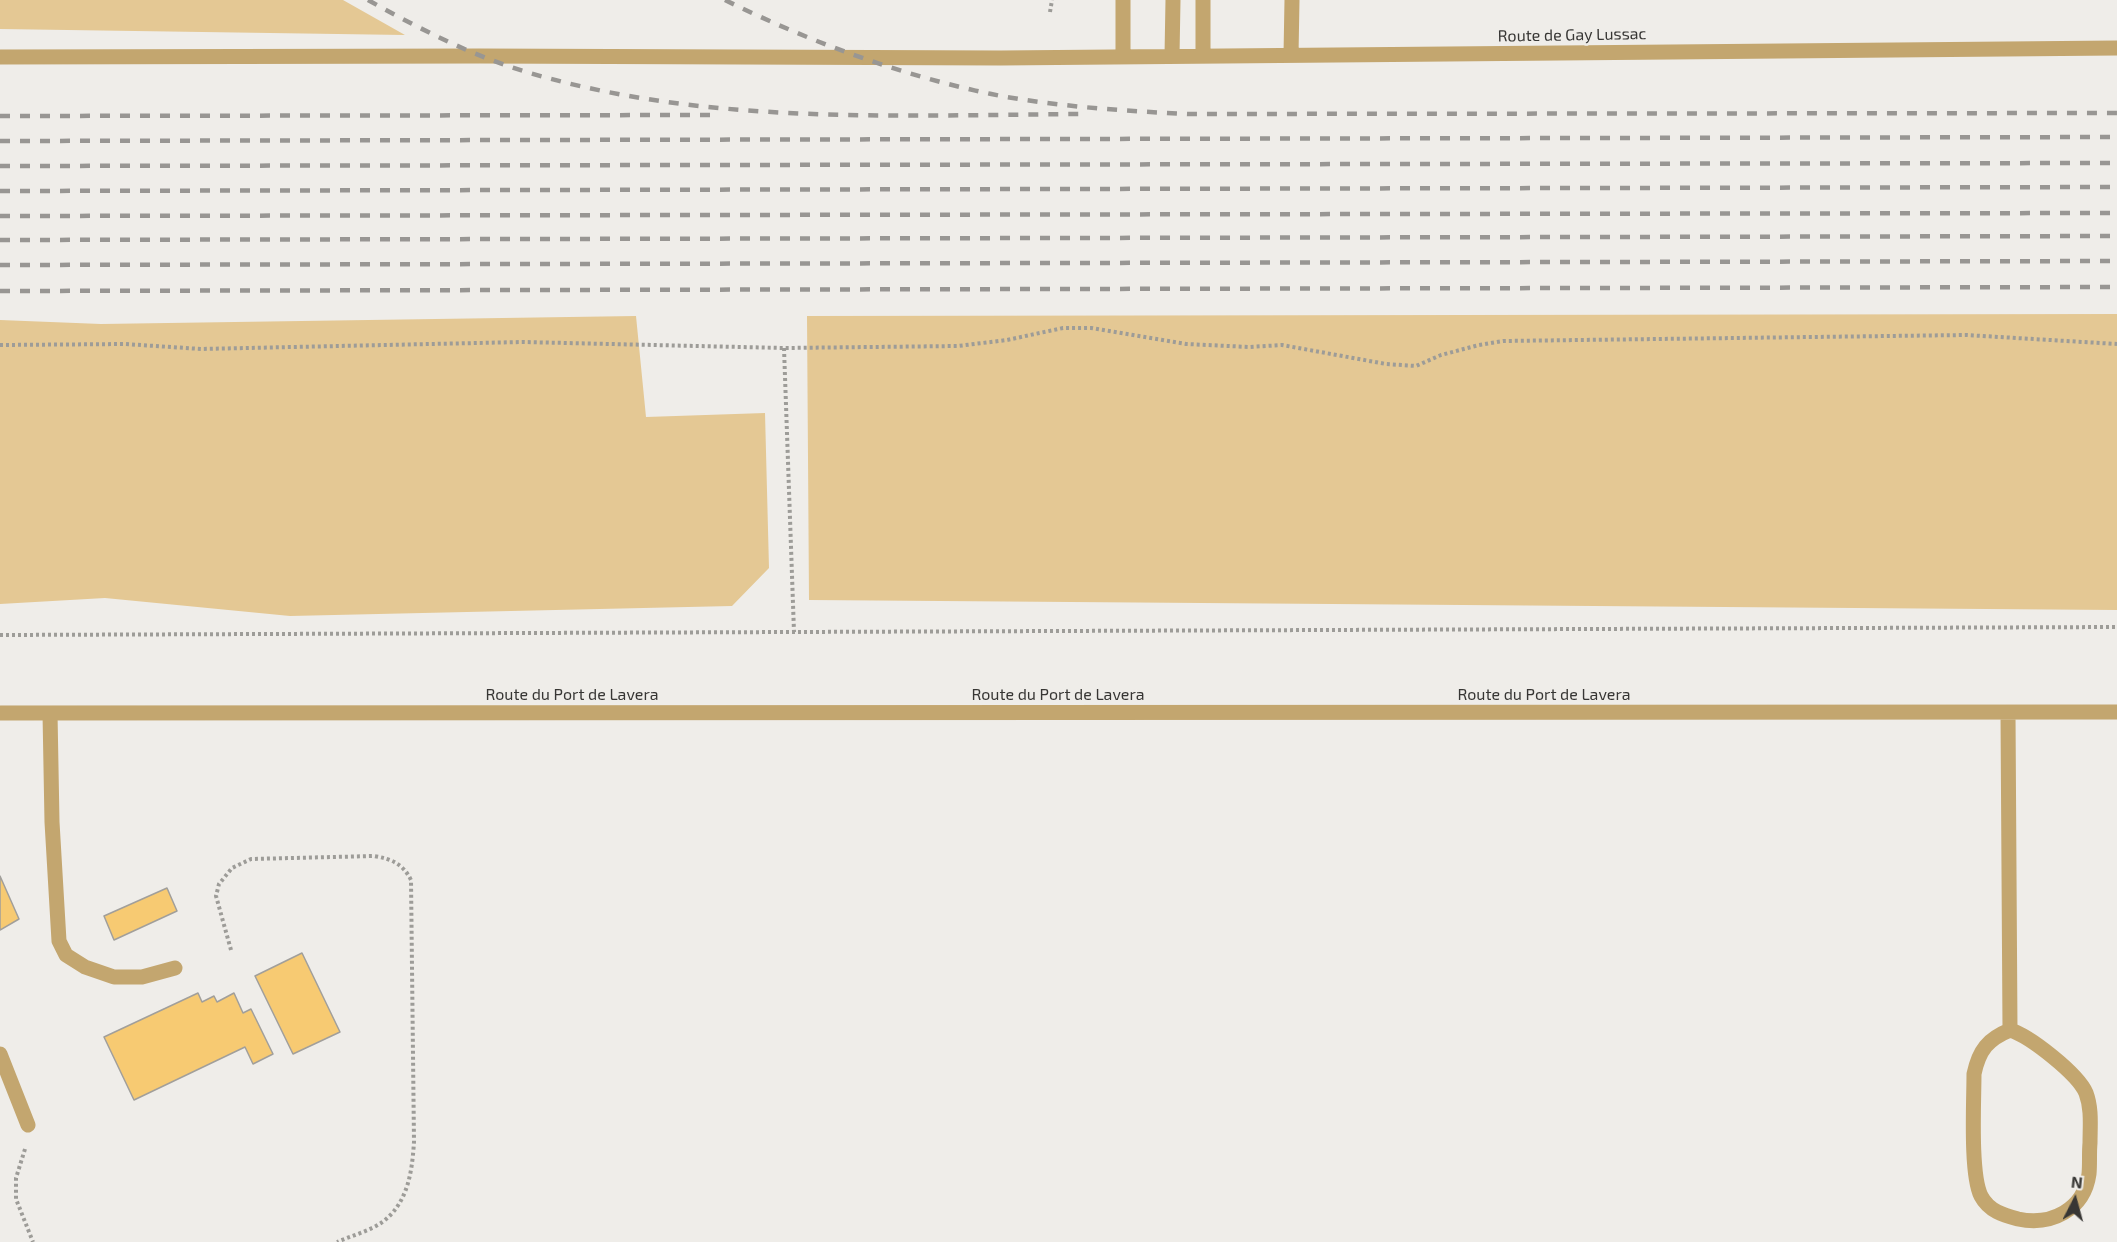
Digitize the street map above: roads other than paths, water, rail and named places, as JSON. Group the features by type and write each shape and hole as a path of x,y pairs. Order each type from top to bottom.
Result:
{"street":[{"path":"1123,0 1123,57"},
{"path":"1172,56 1173,0"},
{"path":"1203,0 1203,56"},
{"path":"1291,56 1292,0"},
{"name":"Route de Gay Lussac","path":"0,57 1027,58 2117,48"},
{"path":"2008,712 2010,1030"},
{"name":"Route du Port de Lavera","path":"0,713 2117,712"},
{"path":"50,713 52,822 59,941 66,955 85,967 114,976 142,977 175,968"},
{"path":"2010,1030 2033,1040 2077,1080 2085,1091 2091,1108 2089,1175 2083,1194 2071,1210 2052,1219 2029,1221 1993,1211 1981,1197 1976,1180 1974,1074 1977,1060 1984,1047 1996,1035 2010,1030"},
{"path":"0,1054 28,1125"}],"railway":[{"path":"368,0 447,41 509,66 598,90 667,102 736,110 806,114 1086,114"},
{"path":"725,0 825,44 894,69 1001,96 1094,108 1188,114 2117,113"},
{"path":"0,116 716,115"},
{"path":"0,141 2117,137"},
{"path":"0,166 2117,163"},
{"path":"0,191 2117,187"},
{"path":"0,216 2117,213"},
{"path":"0,240 2117,236"},
{"path":"0,265 2117,261"},
{"path":"0,291 2117,287"}]}
